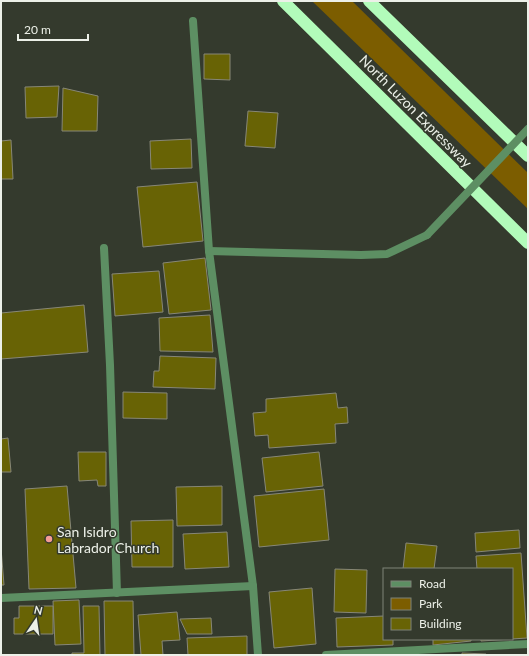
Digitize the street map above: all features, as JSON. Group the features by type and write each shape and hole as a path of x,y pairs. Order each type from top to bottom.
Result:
{"highway":[{"name":"North Luzon Expressway","path":"283,1 528,243"},
{"path":"369,1 528,156"}],"street":[{"path":"193,21 209,251 253,586 258,655"},
{"path":"209,251 361,256 387,254 427,235 528,129"},
{"path":"104,248 110,365 117,593"},
{"path":"1,598 253,586"},
{"path":"326,655 528,644"}],"green space":[{"path":"312,1 352,1 528,173 528,209"}],"building":[{"path":"204,54 230,54 230,80 204,79"},
{"path":"59,86 57,117 26,118 25,87"},
{"path":"63,88 98,96 97,131 62,131"},
{"path":"248,111 278,113 275,148 245,146"},
{"path":"191,139 192,168 151,169 150,141"},
{"path":"11,140 13,179 1,179 1,141"},
{"path":"197,182 203,241 143,247 137,187"},
{"path":"205,258 211,310 169,314 163,263"},
{"path":"159,271 163,312 115,316 112,274"},
{"path":"84,305 88,352 1,359 1,313"},
{"path":"210,315 213,352 160,351 159,318"},
{"path":"160,356 216,358 215,389 153,387 154,371 159,371"},
{"path":"123,392 167,393 167,419 123,418"},
{"path":"336,393 338,408 347,407 348,423 335,424 336,443 269,448 268,435 255,436 253,413 266,412 266,399"},
{"path":"8,438 11,472 1,472 1,439"},
{"path":"78,452 106,452 106,486 98,486 97,480 79,481"},
{"path":"319,452 323,486 266,492 262,458"},
{"name":"San Isidro Labrador Church","path":"67,486 76,588 29,589 25,489"},
{"path":"222,486 222,525 177,526 176,487"},
{"path":"324,489 329,540 259,547 254,496"},
{"path":"173,520 173,567 132,567 131,521"},
{"path":"519,530 520,548 476,552 475,533"},
{"path":"227,532 229,567 185,569 183,534"},
{"path":"406,543 437,546 434,568 403,568"},
{"path":"1,548 4,585 1,585"},
{"path":"521,553 527,638 513,639 513,568 477,568 476,556"},
{"path":"335,569 367,570 366,613 334,612"},
{"path":"312,588 316,644 274,648 269,592"},
{"path":"79,600 81,644 55,645 53,601"},
{"path":"104,601 133,601 134,655 105,655"},
{"path":"19,606 53,606 53,634 14,634 14,618 19,618"},
{"path":"83,606 99,606 100,655 72,655 72,653 84,653"},
{"path":"177,612 180,640 162,641 163,655 141,655 138,615"},
{"path":"383,616 383,640 393,640 393,645 337,647 336,618"},
{"path":"211,618 212,634 187,634 180,619"},
{"path":"247,636 247,655 188,655 187,638"},
{"path":"433,640 471,640 471,641 433,645"},
{"path":"462,653 486,654 486,655 462,655"}],"place":[{"name":"San Isidro Labrador Church","path":"49,539"}]}
